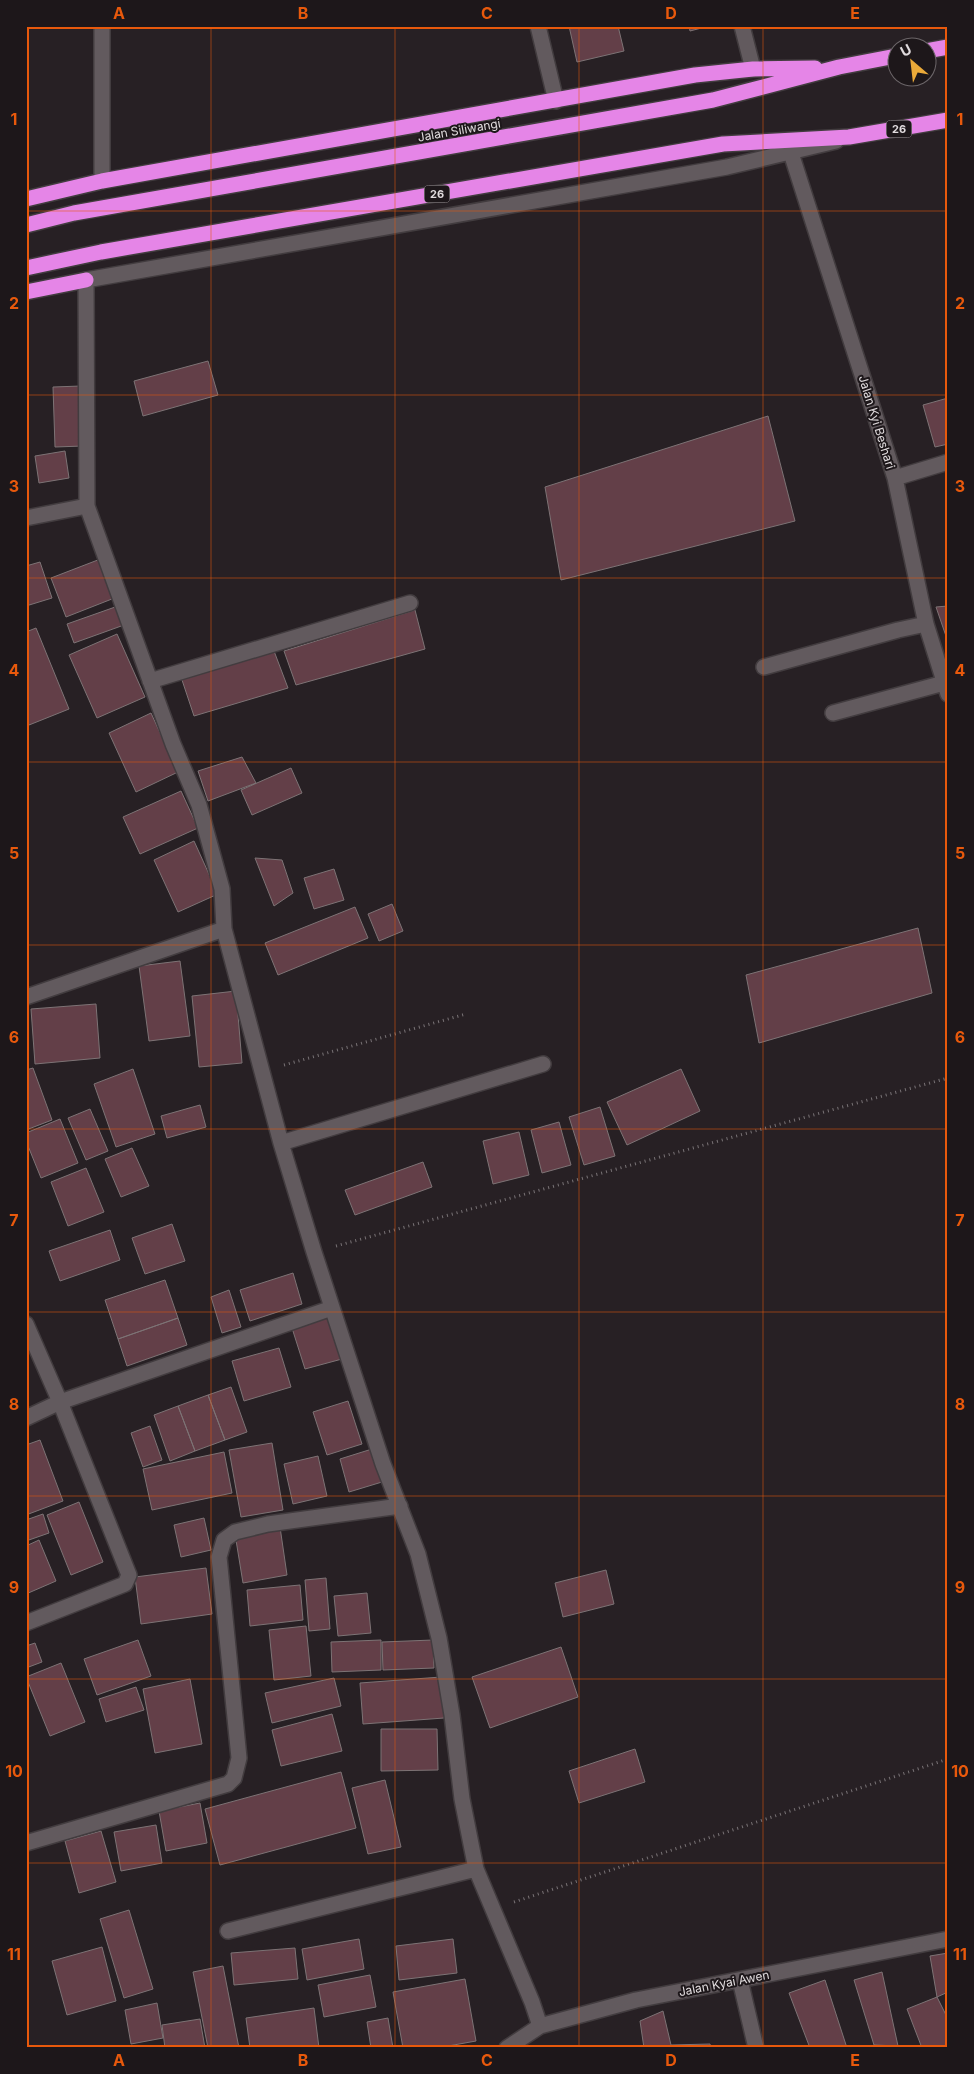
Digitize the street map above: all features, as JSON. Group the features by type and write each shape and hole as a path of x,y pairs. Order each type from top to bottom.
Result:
{"highway":[{"name":"Jalan Siliwangi","path":"26,225 74,214 713,100 839,67 886,58"},
{"path":"26,198 102,181 695,75 753,69 839,67"},
{"name":"26","path":"26,268 111,251 723,144 849,137 948,120"},
{"path":"26,292 86,280"}],"street":[{"path":"102,26 102,181"},
{"path":"538,26 556,101"},
{"path":"742,26 753,69"},
{"path":"540,2026 532,2002 476,1869 462,1799 452,1715 439,1638 418,1554 383,1464 314,1252 281,1143 224,928 222,889 199,805 173,744 87,506 86,280 707,170 791,153 849,137"},
{"name":"Jalan Kyi Beshari","path":"791,153 895,478 926,624 946,689"},
{"path":"895,478 948,462"},
{"path":"26,518 87,506"},
{"path":"150,681 410,603"},
{"path":"764,667 926,624"},
{"path":"833,713 946,689"},
{"path":"26,997 224,928"},
{"path":"281,1143 543,1064"},
{"path":"26,1418 60,1402 332,1308"},
{"path":"26,1324 60,1402 129,1574 126,1584 26,1623"},
{"path":"26,1843 228,1784 234,1778 239,1758 219,1557 224,1540 235,1532 268,1524 400,1506"},
{"path":"228,1931 476,1869"},
{"name":"Jalan Kyai Awen","path":"507,2048 540,2026 636,2000 948,1939"},
{"path":"740,1980 756,2048"}],"path":[{"path":"262,1071 466,1014"},
{"path":"314,1252 948,1078"},
{"path":"493,1909 948,1759"}],"building":[{"path":"569,26 618,26 624,51 577,62"},
{"path":"689,26 709,26 690,31"},
{"path":"208,361 218,395 143,416 134,381"},
{"path":"81,386 83,446 55,447 53,387"},
{"path":"948,398 948,444 935,447 923,405"},
{"path":"768,416 795,521 561,580 545,487"},
{"path":"65,451 69,478 39,483 35,456"},
{"path":"103,558 117,597 66,617 51,578"},
{"path":"40,562 52,598 26,606 26,566"},
{"path":"118,606 124,625 74,643 67,624"},
{"path":"948,606 948,642 936,607"},
{"path":"415,610 425,649 296,685 284,651"},
{"path":"36,628 69,709 29,725 26,718 26,632"},
{"path":"117,634 145,697 97,718 69,655"},
{"path":"274,651 288,688 194,716 181,677"},
{"path":"151,713 178,772 136,792 109,733"},
{"path":"242,757 256,783 208,801 198,771"},
{"path":"291,768 302,793 252,815 241,790"},
{"path":"181,791 198,828 140,854 123,817"},
{"path":"194,841 218,894 178,912 154,860"},
{"path":"255,858 282,860 293,893 274,906"},
{"path":"334,869 344,900 314,909 304,878"},
{"path":"392,904 403,931 379,941 368,914"},
{"path":"355,907 368,938 278,975 265,943"},
{"path":"918,928 932,993 759,1043 746,975"},
{"path":"180,961 190,1036 149,1041 139,966"},
{"path":"236,991 242,1063 199,1067 192,996"},
{"path":"96,1004 100,1058 35,1064 31,1009"},
{"path":"33,1068 52,1120 26,1130 26,1070"},
{"path":"133,1069 155,1134 116,1147 94,1084"},
{"path":"681,1069 700,1111 627,1145 607,1102"},
{"path":"200,1105 206,1127 167,1138 161,1116"},
{"path":"600,1107 615,1156 584,1165 569,1117"},
{"path":"90,1109 108,1151 86,1160 68,1118"},
{"path":"60,1119 78,1163 41,1178 26,1141 26,1133"},
{"path":"559,1122 571,1165 542,1173 531,1130"},
{"path":"519,1132 529,1175 493,1184 483,1141"},
{"path":"132,1148 149,1186 121,1197 105,1159"},
{"path":"423,1162 432,1187 355,1215 345,1190"},
{"path":"86,1168 104,1212 68,1226 51,1182"},
{"path":"172,1224 185,1261 145,1274 132,1238"},
{"path":"110,1230 120,1260 60,1281 49,1251"},
{"path":"293,1273 302,1304 250,1321 240,1290"},
{"path":"165,1280 178,1318 118,1339 105,1300"},
{"path":"229,1290 241,1327 222,1333 211,1297"},
{"path":"330,1317 342,1359 305,1369 292,1328"},
{"path":"178,1318 187,1345 127,1366 118,1339"},
{"path":"279,1348 291,1387 244,1401 232,1361"},
{"path":"231,1387 247,1432 225,1440 208,1395"},
{"path":"208,1395 225,1440 195,1451 178,1406"},
{"path":"348,1401 362,1444 327,1455 313,1412"},
{"path":"178,1406 195,1451 170,1461 154,1415"},
{"path":"150,1426 162,1460 143,1467 131,1433"},
{"path":"40,1440 63,1501 26,1515 26,1445"},
{"path":"272,1443 283,1510 241,1517 229,1450"},
{"path":"372,1449 382,1482 349,1492 340,1459"},
{"path":"224,1452 232,1493 152,1510 143,1469"},
{"path":"318,1456 327,1496 293,1504 284,1464"},
{"path":"79,1502 103,1562 71,1575 47,1515"},
{"path":"43,1514 49,1533 26,1541 26,1520"},
{"path":"204,1518 211,1550 181,1557 174,1525"},
{"path":"280,1527 287,1575 243,1583 235,1534"},
{"path":"39,1540 56,1581 26,1594 26,1546"},
{"path":"206,1568 212,1614 141,1624 135,1577"},
{"path":"606,1570 614,1604 563,1617 555,1583"},
{"path":"326,1578 330,1629 309,1631 305,1580"},
{"path":"300,1585 303,1620 250,1626 247,1590"},
{"path":"367,1593 371,1633 338,1636 334,1596"},
{"path":"306,1626 311,1676 274,1680 269,1630"},
{"path":"138,1640 151,1676 97,1695 84,1659"},
{"path":"381,1640 381,1670 332,1672 331,1642"},
{"path":"433,1640 434,1668 383,1670 382,1642"},
{"path":"35,1643 42,1662 26,1668 26,1646"},
{"path":"561,1647 578,1697 490,1728 472,1677"},
{"path":"61,1663 85,1722 50,1736 26,1677"},
{"path":"441,1677 444,1718 363,1724 360,1683"},
{"path":"334,1678 341,1706 272,1723 265,1693"},
{"path":"190,1679 202,1744 155,1753 143,1689"},
{"path":"136,1687 144,1710 106,1722 99,1699"},
{"path":"332,1714 342,1751 281,1766 272,1730"},
{"path":"381,1729 437,1729 438,1770 381,1771"},
{"path":"635,1749 645,1782 579,1803 569,1771"},
{"path":"341,1772 356,1828 220,1865 205,1809"},
{"path":"385,1780 401,1847 368,1854 352,1788"},
{"path":"200,1803 207,1843 166,1851 159,1811"},
{"path":"156,1825 162,1863 121,1871 114,1832"},
{"path":"101,1831 116,1882 79,1893 65,1841"},
{"path":"129,1910 153,1989 124,1998 100,1919"},
{"path":"359,1939 364,1969 307,1980 302,1949"},
{"path":"453,1939 457,1973 399,1980 396,1946"},
{"path":"102,1947 116,2001 67,2015 52,1961"},
{"path":"295,1948 298,1979 234,1985 231,1953"},
{"path":"948,1953 948,1992 937,1997 930,1956"},
{"path":"223,1966 239,2048 208,2048 193,1972"},
{"path":"882,1972 898,2046 874,2045 854,1980"},
{"path":"370,1975 376,2007 324,2017 318,1985"},
{"path":"465,1979 476,2041 437,2048 403,2048 393,1992"},
{"path":"825,1980 847,2048 810,2048 789,1993"},
{"path":"937,1997 948,2019 948,2048 922,2048 907,2009"},
{"path":"157,2003 163,2038 131,2044 125,2010"},
{"path":"314,2008 319,2048 250,2048 246,2018"},
{"path":"663,2011 671,2045 710,2044 711,2048 644,2048 640,2021"},
{"path":"388,2018 393,2048 371,2048 367,2022"},
{"path":"200,2019 205,2048 165,2048 162,2025"}]}
